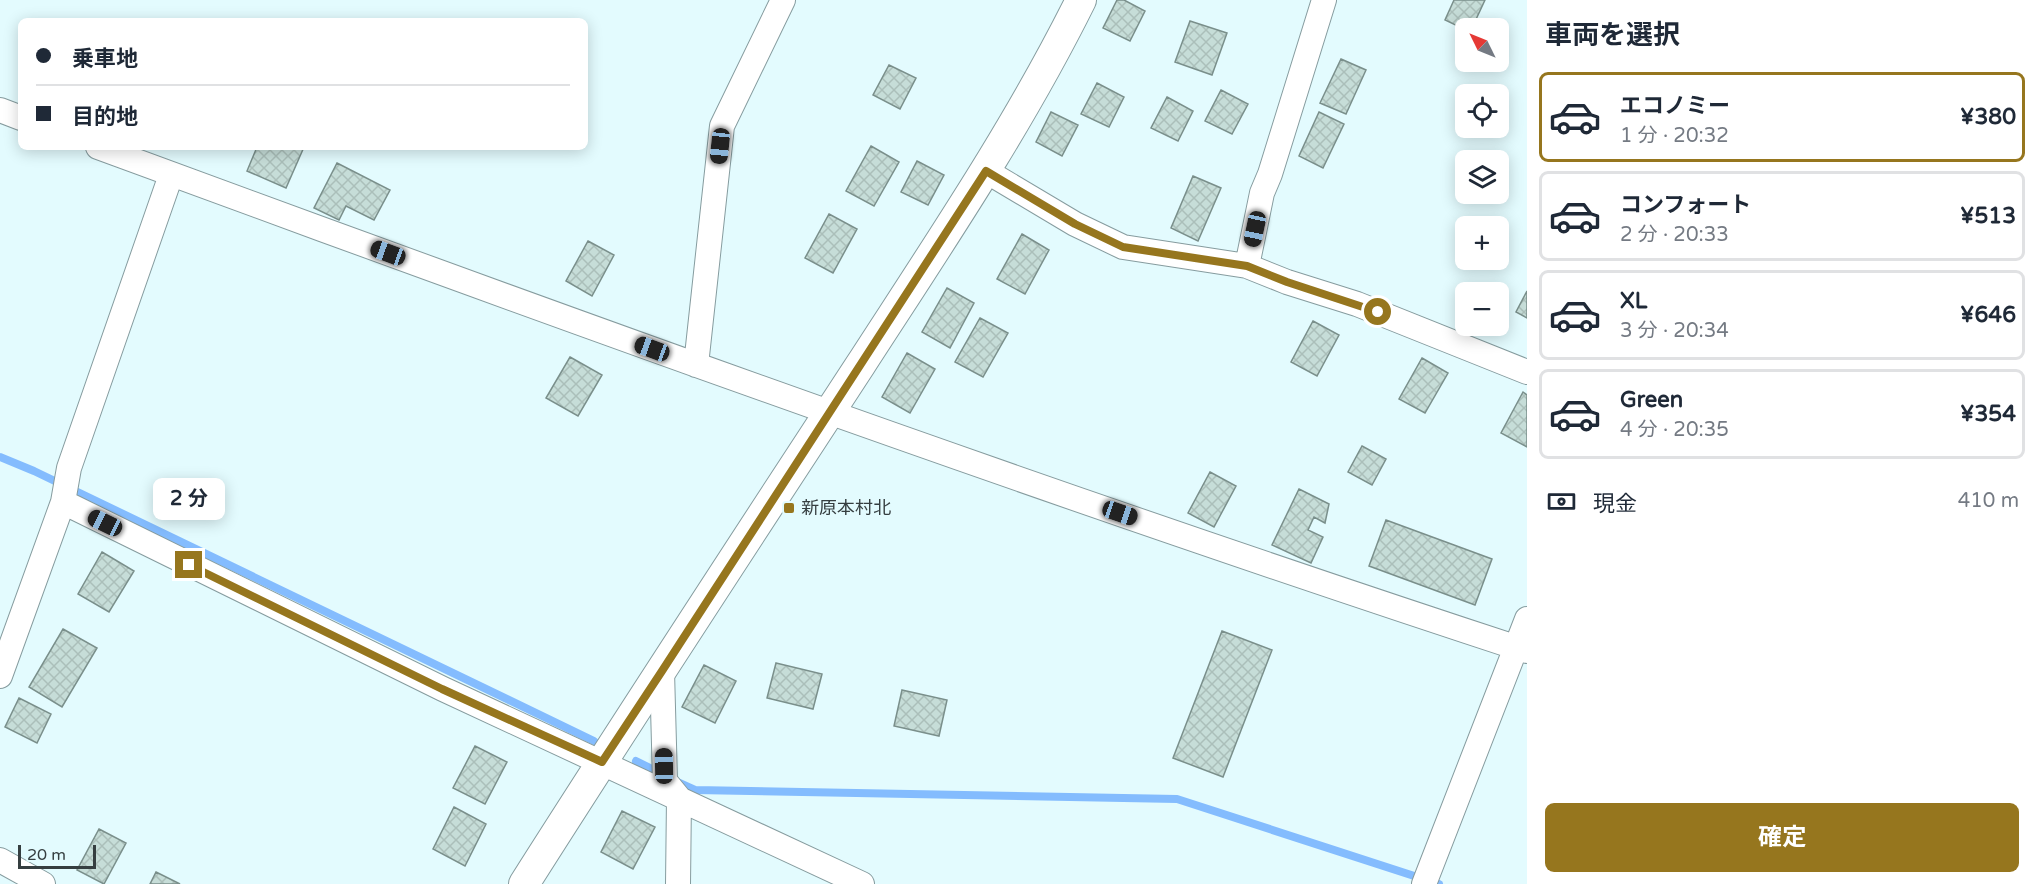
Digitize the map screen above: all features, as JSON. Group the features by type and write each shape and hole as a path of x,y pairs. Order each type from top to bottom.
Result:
{"street":[{"path":"696,365 722,126 783,0"},
{"path":"524,884 986,171 1081,0"},
{"path":"1247,266 1262,193 1270,174 1324,0"},
{"path":"0,110 18,117"},
{"path":"106,150 696,365 1363,598 1522,649"},
{"path":"986,171 1075,224 1123,247 1247,266 1287,282 1357,304 1527,372"},
{"path":"0,676 63,501 69,468 171,175"},
{"path":"63,501 442,689 602,762 669,782 862,884"},
{"path":"1428,874 1522,649 1527,619"},
{"path":"662,671 678,884"},
{"path":"0,860 43,884"}],"building":[{"path":"1117,0 1124,0 1145,11 1130,41 1103,28"},
{"path":"1454,0 1485,0 1477,18 1455,18 1455,25 1445,20"},
{"path":"1190,21 1227,33 1212,75 1175,62"},
{"path":"1341,59 1366,70 1346,114 1320,103"},
{"path":"889,65 916,78 900,109 873,95"},
{"path":"1097,83 1124,97 1109,127 1081,114"},
{"path":"1221,90 1248,104 1232,134 1205,121"},
{"path":"1167,97 1193,111 1178,141 1151,128"},
{"path":"1051,112 1078,125 1062,156 1036,142"},
{"path":"1319,112 1344,124 1323,168 1299,156"},
{"path":"871,146 899,162 874,206 846,191"},
{"path":"256,150 303,150 286,188 247,171"},
{"path":"917,161 944,175 928,205 901,192"},
{"path":"337,163 390,190 374,220 346,206 339,220 314,208"},
{"path":"1193,176 1221,188 1198,241 1171,228"},
{"path":"829,214 857,229 833,273 805,258"},
{"path":"1022,234 1049,250 1025,294 997,279"},
{"path":"588,241 614,255 592,296 566,281"},
{"path":"947,288 974,303 950,348 922,332"},
{"path":"1527,291 1527,318 1516,312"},
{"path":"980,318 1008,333 983,377 955,362"},
{"path":"1313,321 1339,335 1317,376 1291,362"},
{"path":"907,353 935,369 910,413 882,397"},
{"path":"570,357 602,375 578,416 546,398"},
{"path":"1422,358 1448,373 1425,413 1399,399"},
{"path":"1523,392 1527,395 1527,447 1501,433"},
{"path":"1362,446 1386,459 1372,485 1348,472"},
{"path":"1210,472 1236,486 1214,527 1188,513"},
{"path":"1299,489 1329,504 1325,523 1314,517 1308,530 1323,537 1311,563 1272,545"},
{"path":"1386,520 1492,559 1475,605 1369,566"},
{"path":"102,552 134,571 109,612 78,594"},
{"path":"63,629 97,648 62,707 29,687"},
{"path":"1222,631 1272,650 1223,777 1173,758"},
{"path":"776,663 822,674 813,709 767,698"},
{"path":"704,665 736,681 715,723 682,707"},
{"path":"902,690 947,700 939,736 894,726"},
{"path":"19,698 51,714 37,743 5,727"},
{"path":"475,746 507,762 485,804 453,788"},
{"path":"454,807 486,824 465,866 433,849"},
{"path":"622,811 655,827 633,869 601,852"},
{"path":"99,829 126,843 104,884 77,870"},
{"path":"156,872 180,884 150,884"}],"waterway":[{"path":"0,457 34,471 594,741"},
{"path":"636,761 662,774"},
{"path":"675,781 695,790 1177,799 1439,884"}],"place":[{"name":"新原本村北","path":"789,508"}],"route":[{"path":"189,565 442,689 602,762 986,171 1075,224 1123,247 1247,266 1287,282 1378,312"}]}
